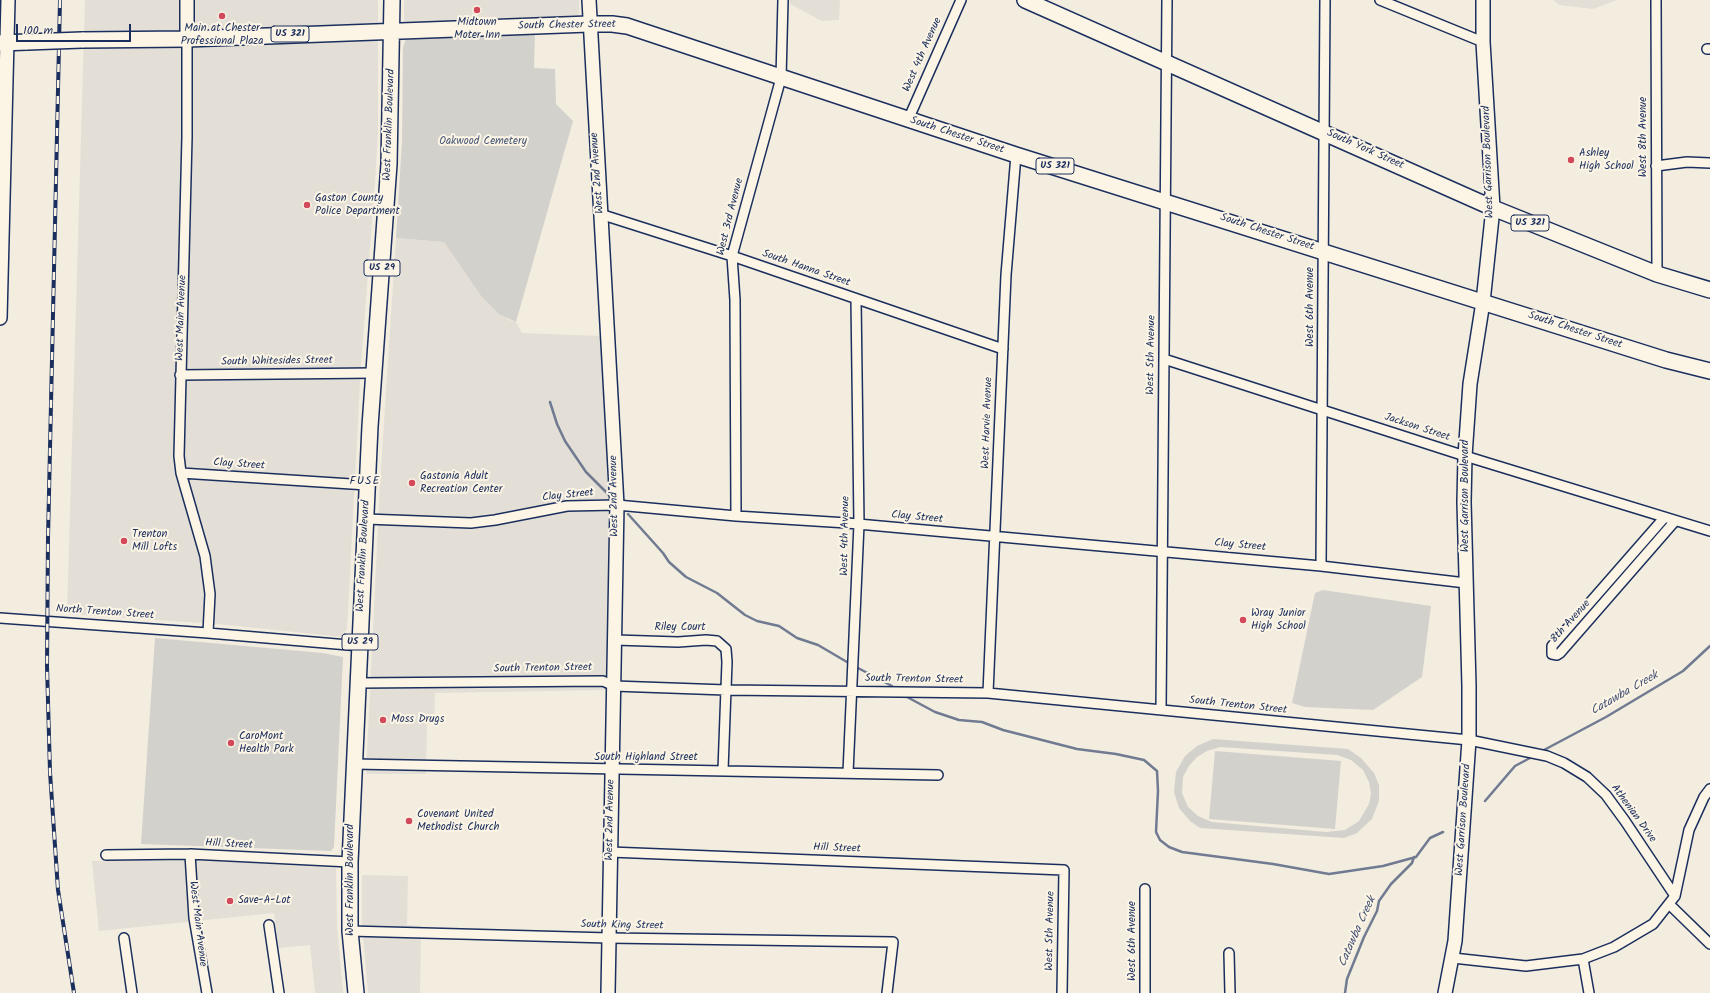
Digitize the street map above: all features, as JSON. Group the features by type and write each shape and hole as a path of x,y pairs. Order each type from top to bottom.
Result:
{"main road":[{"path":"0,318 4,43 8,0"},
{"name":"West Main Avenue","path":"187,0 187,39"},
{"name":"West Franklin Boulevard","path":"356,993 350,931 350,862 374,373 389,164 392,0"},
{"name":"West 2nd Avenue","path":"589,0 589,24 617,505 608,993"},
{"name":"South York Street","path":"1025,0 1493,208 1657,274 1710,290"},
{"name":"West Garrison Boulevard","path":"1445,993 1453,958 1469,740 1464,456 1470,384 1483,302 1493,208 1482,42 1483,0"},
{"name":"South Chester Street","path":"187,39 392,30 589,24 612,24 627,26 908,120 1165,200 1666,360 1710,371"},
{"name":"US 321","path":"4,43 82,40 187,39"}],"street":[{"name":"West 3rd Avenue","path":"736,516 734,300 732,256 781,78 783,0"},
{"name":"West 4th Avenue","path":"908,120 961,0"},
{"name":"West 5th Avenue","path":"1161,710 1167,0"},
{"name":"West 6th Avenue","path":"1321,566 1325,0"},
{"path":"1380,0 1482,42"},
{"name":"West 8th Avenue","path":"1656,0 1657,274"},
{"name":"West Main Avenue","path":"187,39 187,137 179,456 181,473 204,550 210,594 208,632"},
{"name":"West Harvie Avenue","path":"988,693 1006,275 1016,154"},
{"path":"1656,166 1687,162 1710,163"},
{"name":"South Hanna Street","path":"600,214 732,256 1003,349"},
{"name":"West 4th Avenue","path":"848,773 859,524 856,299"},
{"name":"Jackson Street","path":"1164,359 1464,456 1710,531"},
{"name":"South Whitesides Street","path":"180,375 374,373"},
{"name":"Clay Street","path":"181,473 368,485"},
{"name":"Clay Street","path":"366,519 471,523 495,520 567,506 617,505 736,516 859,524 1162,551 1321,566 1466,583"},
{"name":"8th Avenue","path":"1664,518 1552,646 1552,654 1557,655 1560,653 1675,521"},
{"name":"North Trenton Street","path":"0,618 208,632"},
{"path":"208,632 360,646"},
{"name":"Riley Court","path":"614,640 717,641 726,649 726,690"},
{"name":"South Trenton Street","path":"358,684 603,681 614,686 726,690 988,693 1469,740"},
{"path":"723,770 726,690"},
{"name":"Athenian Drive","path":"1469,740 1547,756 1564,763 1588,777 1606,795 1626,821 1675,896"},
{"name":"South Highland Street","path":"354,764 938,775"},
{"path":"1453,958 1526,966 1583,960 1614,947 1653,924 1675,896 1689,830 1698,808 1710,789"},
{"name":"Hill Street","path":"610,852 1064,870"},
{"name":"West Main Avenue","path":"190,854 194,918 207,993"},
{"name":"Hill Street","path":"106,855 190,854 350,862"},
{"name":"West 5th Avenue","path":"1062,993 1064,870"},
{"name":"West 6th Avenue","path":"1144,993 1145,889"},
{"path":"1669,904 1710,944"},
{"path":"269,925 280,993"},
{"name":"South King Street","path":"350,931 609,938 893,942 887,993"},
{"path":"124,938 132,993"},
{"path":"1229,953 1230,993"},
{"path":"1583,960 1589,993"}],"shaded area":[{"path":"85,0 378,0 378,133 361,364 347,629 342,637 217,624 67,614"},
{"path":"404,0 579,0 579,22 404,24"},
{"path":"790,0 840,0 839,20 822,21 790,4"},
{"path":"1553,0 1617,0 1593,9 1559,5"},
{"path":"396,238 444,242 481,296 509,320 516,322 522,333 601,336 609,497 607,690 435,693 434,724 427,724 426,774 366,774 380,484"},
{"path":"182,859 336,868 337,926 343,993 315,993 310,945 278,948 274,913 99,931 92,861"},
{"path":"362,875 408,876 407,925 421,926 420,993 368,993 362,924"}],"green space":[{"name":"Oakwood Cemetery","path":"535,32 534,68 555,69 556,104 573,121 516,322 499,314 481,296 444,242 396,238 402,141 403,48 405,41 409,37"},
{"path":"1323,590 1431,606 1422,677 1373,710 1305,707 1292,703 1315,593"},
{"name":"CaroMont Health Park","path":"155,638 323,653 343,657 334,847 331,851 141,844"},
{"path":"1213,739 1348,749 1361,758 1374,773 1379,785 1379,801 1372,819 1357,833 1344,838 1200,828 1190,821 1179,808 1174,792 1176,772 1185,756 1197,746","holes":["1220,747 1337,755 1351,760 1363,770 1369,782 1371,794 1369,804 1359,821 1345,830 1326,832 1212,822 1198,816 1188,807 1182,793 1183,777 1189,766 1197,757 1207,751"]},
{"path":"1215,751 1341,761 1335,829 1209,819"}],"waterway":[{"path":"550,402 557,424 565,441 586,472 610,496"},
{"path":"628,514 663,553 669,562 686,577 717,593 745,615 757,621 779,626 797,638 818,645 847,662"},
{"name":"Catawba Creek","path":"1544,750 1606,717 1683,671 1710,646"},
{"path":"858,668 892,686"},
{"path":"907,697 935,712 959,720 982,722 1003,730 1077,749 1116,754 1144,760 1157,771 1158,791 1156,832 1160,840 1169,847 1182,852 1273,864 1329,874 1383,866 1416,857 1430,838 1443,832"},
{"name":"Catawba Creek","path":"1485,801 1515,766 1530,758"},
{"name":"Catawba Creek","path":"1345,993 1347,979 1364,937 1377,911 1379,901 1391,884 1412,863 1414,857"}],"railway":[{"path":"60,0 48,538 47,666 50,772 58,890 74,993"}],"place":[{"name":"Midtown Moter Inn","path":"477,10"},
{"name":"Main at Chester Professional Plaza","path":"222,16"},
{"name":"Ashley High School","path":"1571,160"},
{"name":"Gaston County Police Department","path":"307,205"},
{"name":"Gastonia Adult Recreation Center","path":"412,483"},
{"name":"Trenton Mill Lofts","path":"124,541"},
{"name":"Wray Junior High School","path":"1243,620"},
{"name":"Moss Drugs","path":"383,720"},
{"name":"CaroMont Health Park","path":"231,743"},
{"name":"Covenant United Methodist Church","path":"409,821"},
{"name":"Save-A-Lot","path":"230,901"}],"district":[{"name":"FUSE","path":"365,482"}]}
